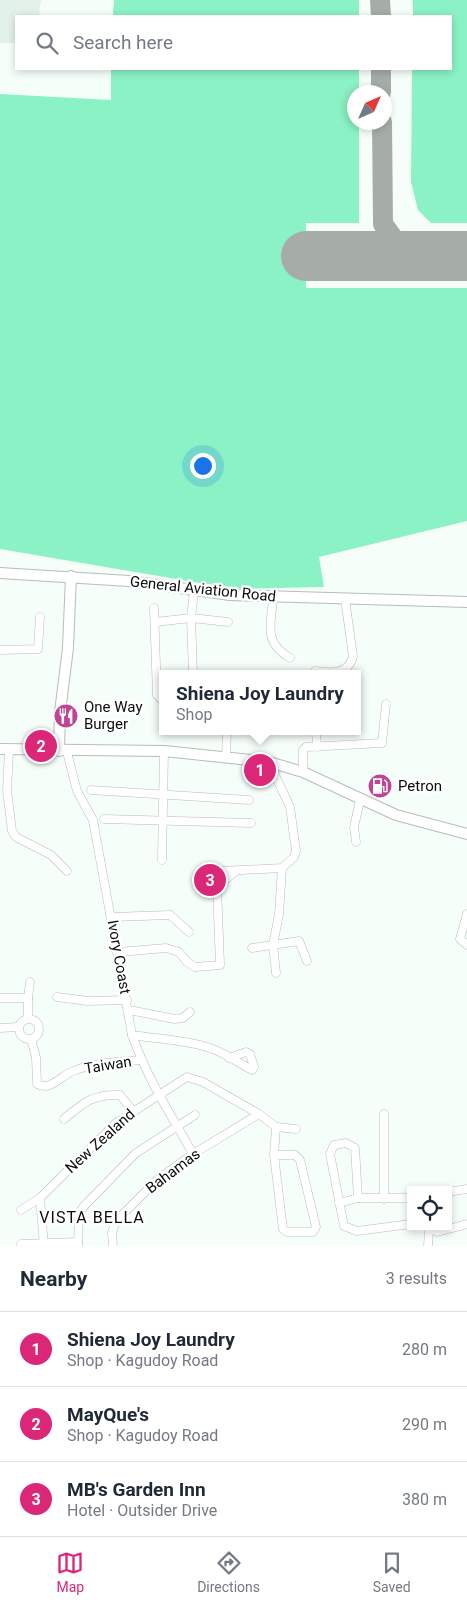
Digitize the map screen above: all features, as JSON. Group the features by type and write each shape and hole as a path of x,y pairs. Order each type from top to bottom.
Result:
{"street":[{"name":"General Aviation Road","path":"0,573 128,581 194,591 273,598 467,602"},
{"path":"63,752 58,728 68,648 71,576"},
{"path":"193,670 191,618 194,591"},
{"path":"273,598 270,636 280,651 290,658"},
{"path":"343,670 352,662 353,656 345,599"},
{"path":"154,608 159,696"},
{"path":"0,650 38,649 40,617"},
{"path":"155,622 191,618 228,622"},
{"path":"303,772 304,749 382,744 386,704"},
{"path":"226,756 227,735"},
{"path":"316,735 317,747"},
{"path":"67,871 51,855 16,837 12,831 4,750 63,752 164,751 269,762 303,772 360,800 396,814 467,834 467,840"},
{"path":"162,860 164,751"},
{"name":"Ivory Coast","path":"63,752 77,790 93,820 119,952 132,1035 140,1060 158,1095 193,1154"},
{"path":"201,872 282,868 294,857 296,851 290,807 269,762"},
{"path":"91,790 249,800"},
{"path":"356,842 354,827 360,800"},
{"path":"104,819 250,823"},
{"path":"276,973 273,945 279,914 282,868"},
{"path":"119,952 166,948 179,952 194,967 220,965 217,886 236,871"},
{"path":"467,914 460,939 467,945"},
{"path":"112,917 170,915 189,932"},
{"path":"252,948 299,941 306,960"},
{"path":"28,1018 30,982"},
{"path":"57,997 88,1001 127,1000"},
{"path":"0,998 28,998"},
{"path":"129,1010 175,1019 180,1019 190,1012"},
{"path":"28,1018 35,1020 39,1026 38,1033 31,1039 21,1036 18,1027 22,1021 28,1018"},
{"path":"0,1028 18,1027"},
{"path":"132,1035 197,1045 230,1058"},
{"name":"Taiwan","path":"31,1039 36,1057 35,1078 37,1084 42,1086 50,1086 62,1077 88,1065 140,1060"},
{"name":"New Zealand","path":"21,1210 40,1198 116,1123 187,1077 194,1078 259,1114 276,1127"},
{"path":"64,1119 86,1100 104,1095 120,1096 133,1111"},
{"name":"Bahamas","path":"113,1246 112,1234 116,1221 158,1180 193,1154 259,1114"},
{"path":"384,1114 384,1199"},
{"path":"21,1244 78,1244 79,1213 84,1206 136,1153 195,1115"},
{"path":"274,1155 295,1155 300,1160 316,1227 313,1232 287,1232 283,1229 274,1155 276,1127 296,1129"},
{"path":"358,1198 355,1148 353,1145 339,1144 331,1148 330,1154 344,1226 349,1230 357,1231 407,1225"},
{"path":"452,1191 467,1189"},
{"path":"40,1198 44,1245"},
{"path":"339,1203 358,1198 407,1198"},
{"path":"452,1228 467,1224"},
{"path":"428,1231 428,1246"}],"shaded area":[{"path":"0,0 41,0 39,15 15,15 15,43 0,43"}],"green space":[{"path":"114,0 359,0 359,15 113,15"},
{"path":"413,0 467,0 467,223 431,223 418,210 411,182 412,70 452,70 452,15 413,15"},
{"path":"111,70 359,70 359,85 347,85 347,130 359,130 359,223 306,223 306,288 467,288 467,521 319,557 324,587 235,589 0,549 0,94 111,100"}],"taxiway":[{"path":"380,0 381,15"},
{"path":"381,70 381,85"},
{"path":"382,130 383,224 399,246 413,256"}],"runway":[{"path":"306,256 467,256"}],"place":[{"name":"One Way Burger","path":"66,716"},
{"name":"MayQue's","path":"41,746"},
{"name":"Shiena Joy Laundry","path":"260,770"},
{"name":"Petron","path":"380,786"},
{"name":"MB's Garden Inn","path":"210,880"}],"district":[{"name":"VISTA BELLA","path":"92,1217"}]}
